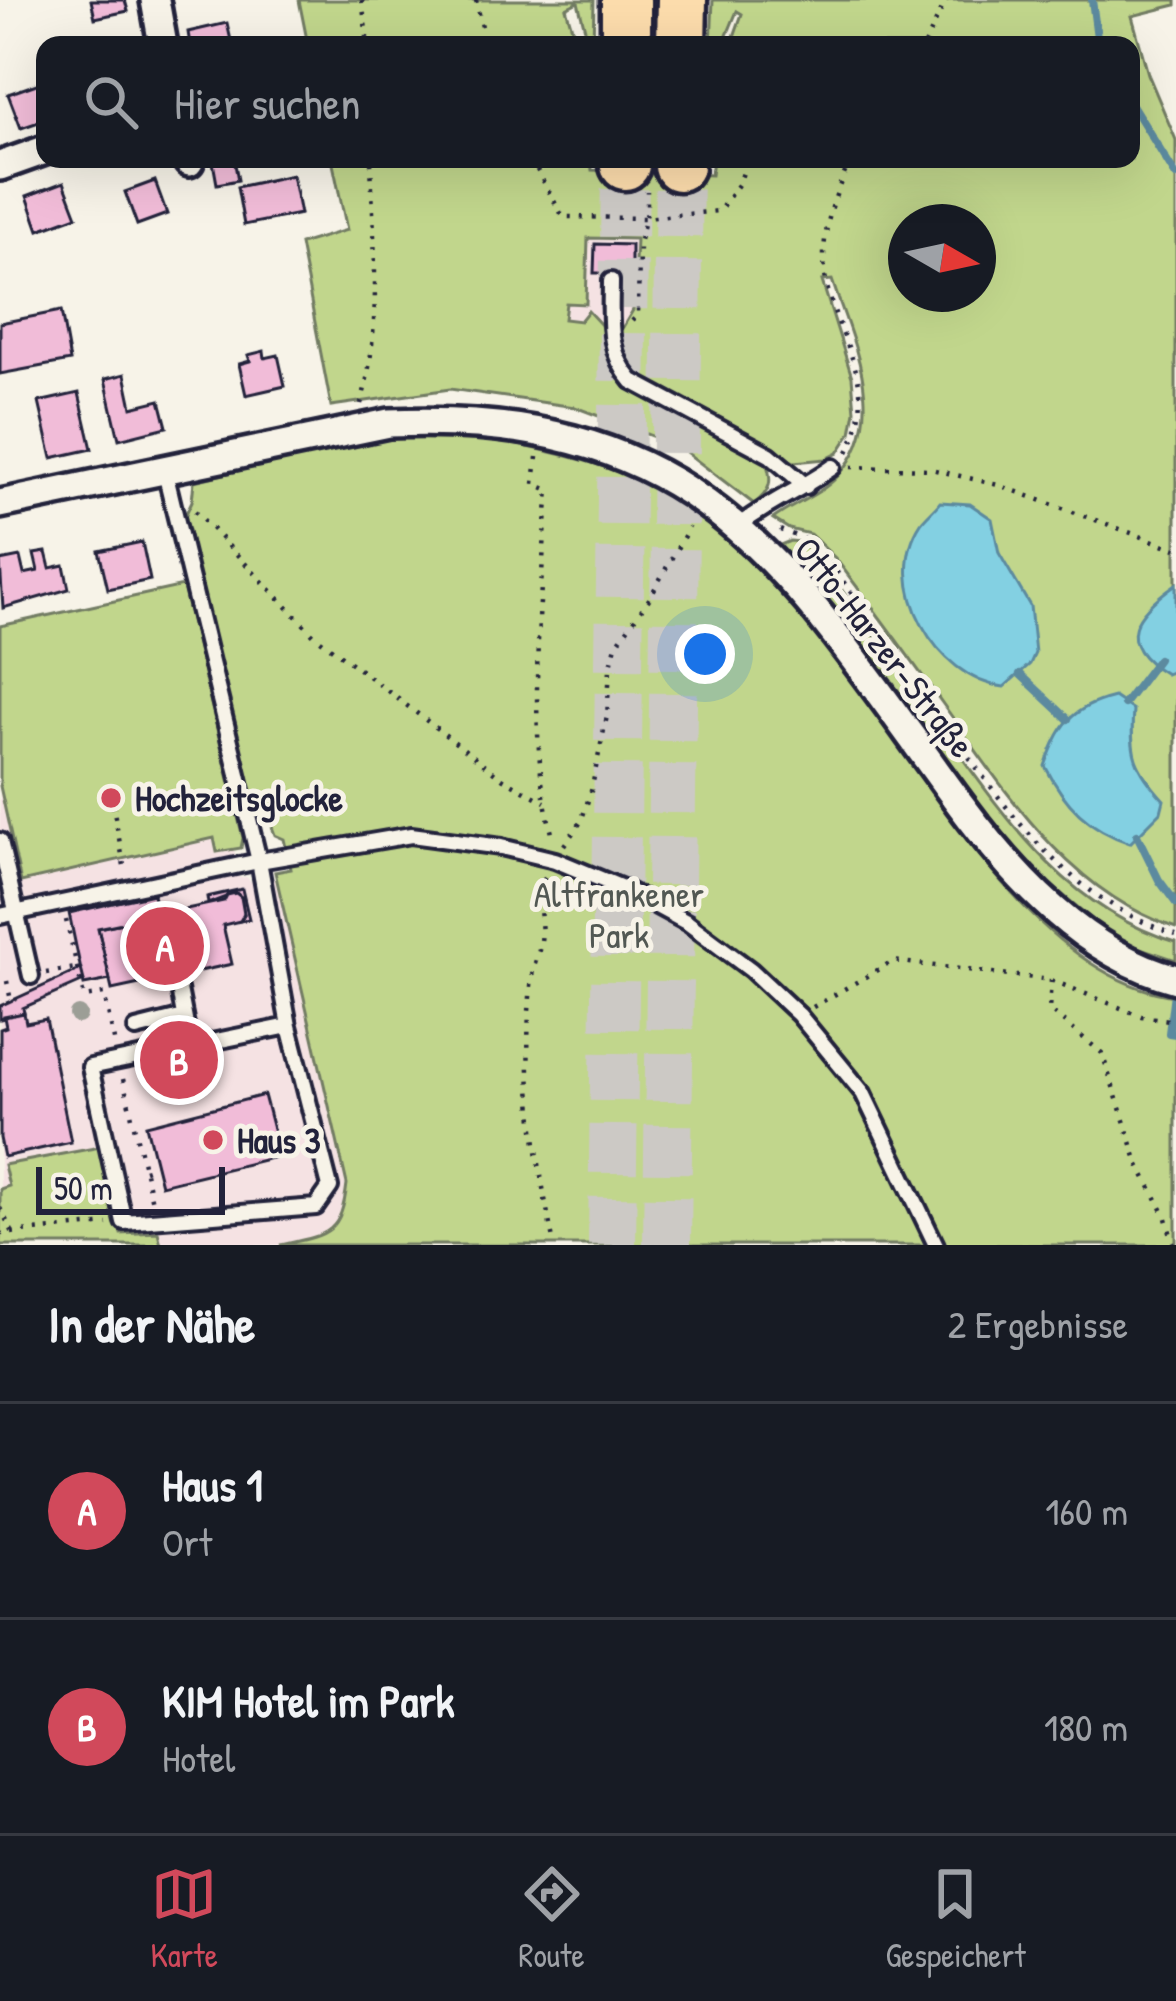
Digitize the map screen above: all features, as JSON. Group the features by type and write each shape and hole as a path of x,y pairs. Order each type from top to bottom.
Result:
{"highway":[{"path":"626,0 626,36"},
{"path":"681,36 682,0"}],"street":[{"path":"155,0 161,36"},
{"path":"0,166 36,153"},
{"name":"Otto-Harzer-Straße","path":"0,504 353,428 451,420 566,436 625,456 736,516 818,609 1020,878 1077,928 1127,961 1176,979"}],"lane":[{"path":"611,281 611,346 618,365 632,381 770,455 806,486"},
{"path":"736,516 806,486 833,466"},
{"path":"165,472 259,861 289,1025 330,1186 316,1207 124,1222 90,1067 289,1025"},
{"path":"0,916 259,861 411,835 555,860 610,881 688,923 751,970 800,1016 863,1093 936,1245"},
{"path":"0,841 31,976"},
{"path":"179,989 190,1046"},
{"path":"136,1029 184,1017"}],"path":[{"path":"362,0 367,36"},
{"path":"476,0 485,36"},
{"path":"929,36 946,0"},
{"path":"353,428 370,371 375,238 371,168"},
{"path":"536,168 563,217 646,218 719,211 740,182 744,168"},
{"path":"638,315 639,244 651,168"},
{"path":"833,466 849,451 861,412 859,373 826,278 824,242 830,210 847,168"},
{"path":"539,431 534,484 549,490 540,594 541,768 552,834"},
{"path":"833,466 931,469 998,484 1176,549"},
{"path":"169,501 188,504 314,635 502,778 544,802"},
{"path":"568,840 581,822 602,748 616,645 690,525 736,516 803,539 830,562 1013,818 1056,863 1101,900 1142,923 1176,934"},
{"path":"113,806 129,889"},
{"path":"554,1245 532,1128 528,1069 532,974 541,941 540,886 555,860"},
{"path":"62,903 83,997 104,994 156,1221"},
{"path":"800,1016 887,961 1051,980 1141,1016 1176,1021"},
{"path":"1051,980 1049,1010 1102,1053 1138,1162 1174,1245"},
{"path":"0,982 7,981 10,1001"},
{"path":"144,1170 156,1166"},
{"path":"0,1208 14,1233"},
{"path":"0,1234 124,1222"}],"shaded area":[{"path":"588,237 636,238 633,310 620,332 603,332 601,325 564,319 565,303 586,304"},
{"path":"0,786 22,882 215,838 217,852 234,849 239,878 253,883 276,878 347,1184 344,1214 327,1235 280,1245 161,1245 158,1232 121,1235 100,1148 4,1165 9,1187 0,1189"}],"green space":[{"path":"299,0 594,0 593,36 587,36 578,2 566,8 574,36 306,36"},
{"path":"713,0 1176,0 1176,5 1132,16 1138,36 734,36 742,14 737,11 727,36 711,36"},
{"path":"1140,45 1176,140 1176,928 1104,891 1044,837 835,558 810,534 773,519 837,477 862,431 863,381 832,280 822,281 852,377 855,411 851,433 838,453 794,462 638,376 620,342 620,332 633,310 636,239 588,238 586,304 566,303 564,319 580,321 588,311 601,325 611,368 629,389 766,462 769,485 754,504 678,446 575,407 450,389 331,406 300,244 347,230 334,168 711,175 712,168 1140,168"},
{"name":"Altfrankener Park","path":"448,433 555,453 625,475 659,489 720,529 809,620 969,842 1017,899 1067,946 1120,980 1176,996 1176,1245 280,1245 329,1230 341,1214 347,1184 275,872 291,869 284,839 275,835 264,805 253,802 183,520 194,481 383,437"},
{"path":"800,542 824,564 990,795 1042,857 1102,908 1176,942 1176,960 1106,931 1033,870 993,824 826,598 780,545"},
{"path":"183,586 243,838 241,848 217,852 214,838 21,882 0,786 0,626"},
{"path":"100,1147 121,1234 158,1232 161,1245 0,1245 0,1189 9,1186 4,1165"}],"water":[{"path":"940,502 970,504 992,519 999,553 1030,606 1035,653 1030,664 1004,687 957,667 937,648 912,600 910,547 921,523"},
{"path":"1176,584 1176,670 1166,674 1139,650 1135,627 1150,605"},
{"path":"1114,697 1133,710 1136,760 1164,800 1161,812 1130,843 1079,814 1045,766 1069,720"}],"building":[{"path":"91,0 125,0 128,11 95,18"},
{"path":"227,23 230,36 189,36 188,32"},
{"path":"36,84 36,123 21,128 8,94"},
{"path":"214,168 236,168 238,180 217,184"},
{"path":"292,175 300,214 244,225 237,187"},
{"path":"155,181 167,214 137,225 125,192"},
{"path":"64,182 77,216 39,230 27,196"},
{"path":"595,244 631,245 631,273 594,273"},
{"path":"61,311 70,361 0,374 0,323"},
{"path":"264,351 265,358 278,355 285,386 246,395 239,364 250,361 248,355"},
{"path":"125,374 132,407 160,400 167,427 119,439 105,379"},
{"path":"79,393 92,449 52,458 39,402"},
{"path":"142,542 150,580 108,589 99,551"},
{"path":"46,552 50,568 64,565 69,589 3,608 0,561 20,557 24,574 38,571 34,554"},
{"path":"242,889 249,919 240,921 244,914 236,893 208,904 207,897"},
{"path":"236,893 244,914 240,921 223,925 232,964 112,990 98,928 224,901"},
{"path":"153,894 157,916 98,928 110,980 84,985 69,913"},
{"path":"81,969 84,981 23,1008 24,1013 0,1019 0,1006"},
{"path":"24,1013 26,1023 46,1019 71,1142 4,1157 0,1029 6,1027 4,1017"},
{"name":"Haus 3","path":"264,1095 280,1156 161,1185 146,1125"}],"waterway":[{"path":"1092,0 1097,36"},
{"path":"1140,118 1176,176"},
{"path":"1124,704 1158,659"},
{"path":"1020,674 1068,719"},
{"path":"1137,835 1176,903"},
{"path":"1175,985 1169,1033 1176,1034"}],"tunnel":[{"path":"612,1245 625,168"},
{"path":"667,1245 679,168"}],"place":[{"name":"Hochzeitsglocke","path":"111,798"},
{"name":"Haus 1","path":"165,946"},
{"name":"KIM Hotel im Park","path":"179,1060"},
{"name":"Haus 3","path":"213,1140"}]}
